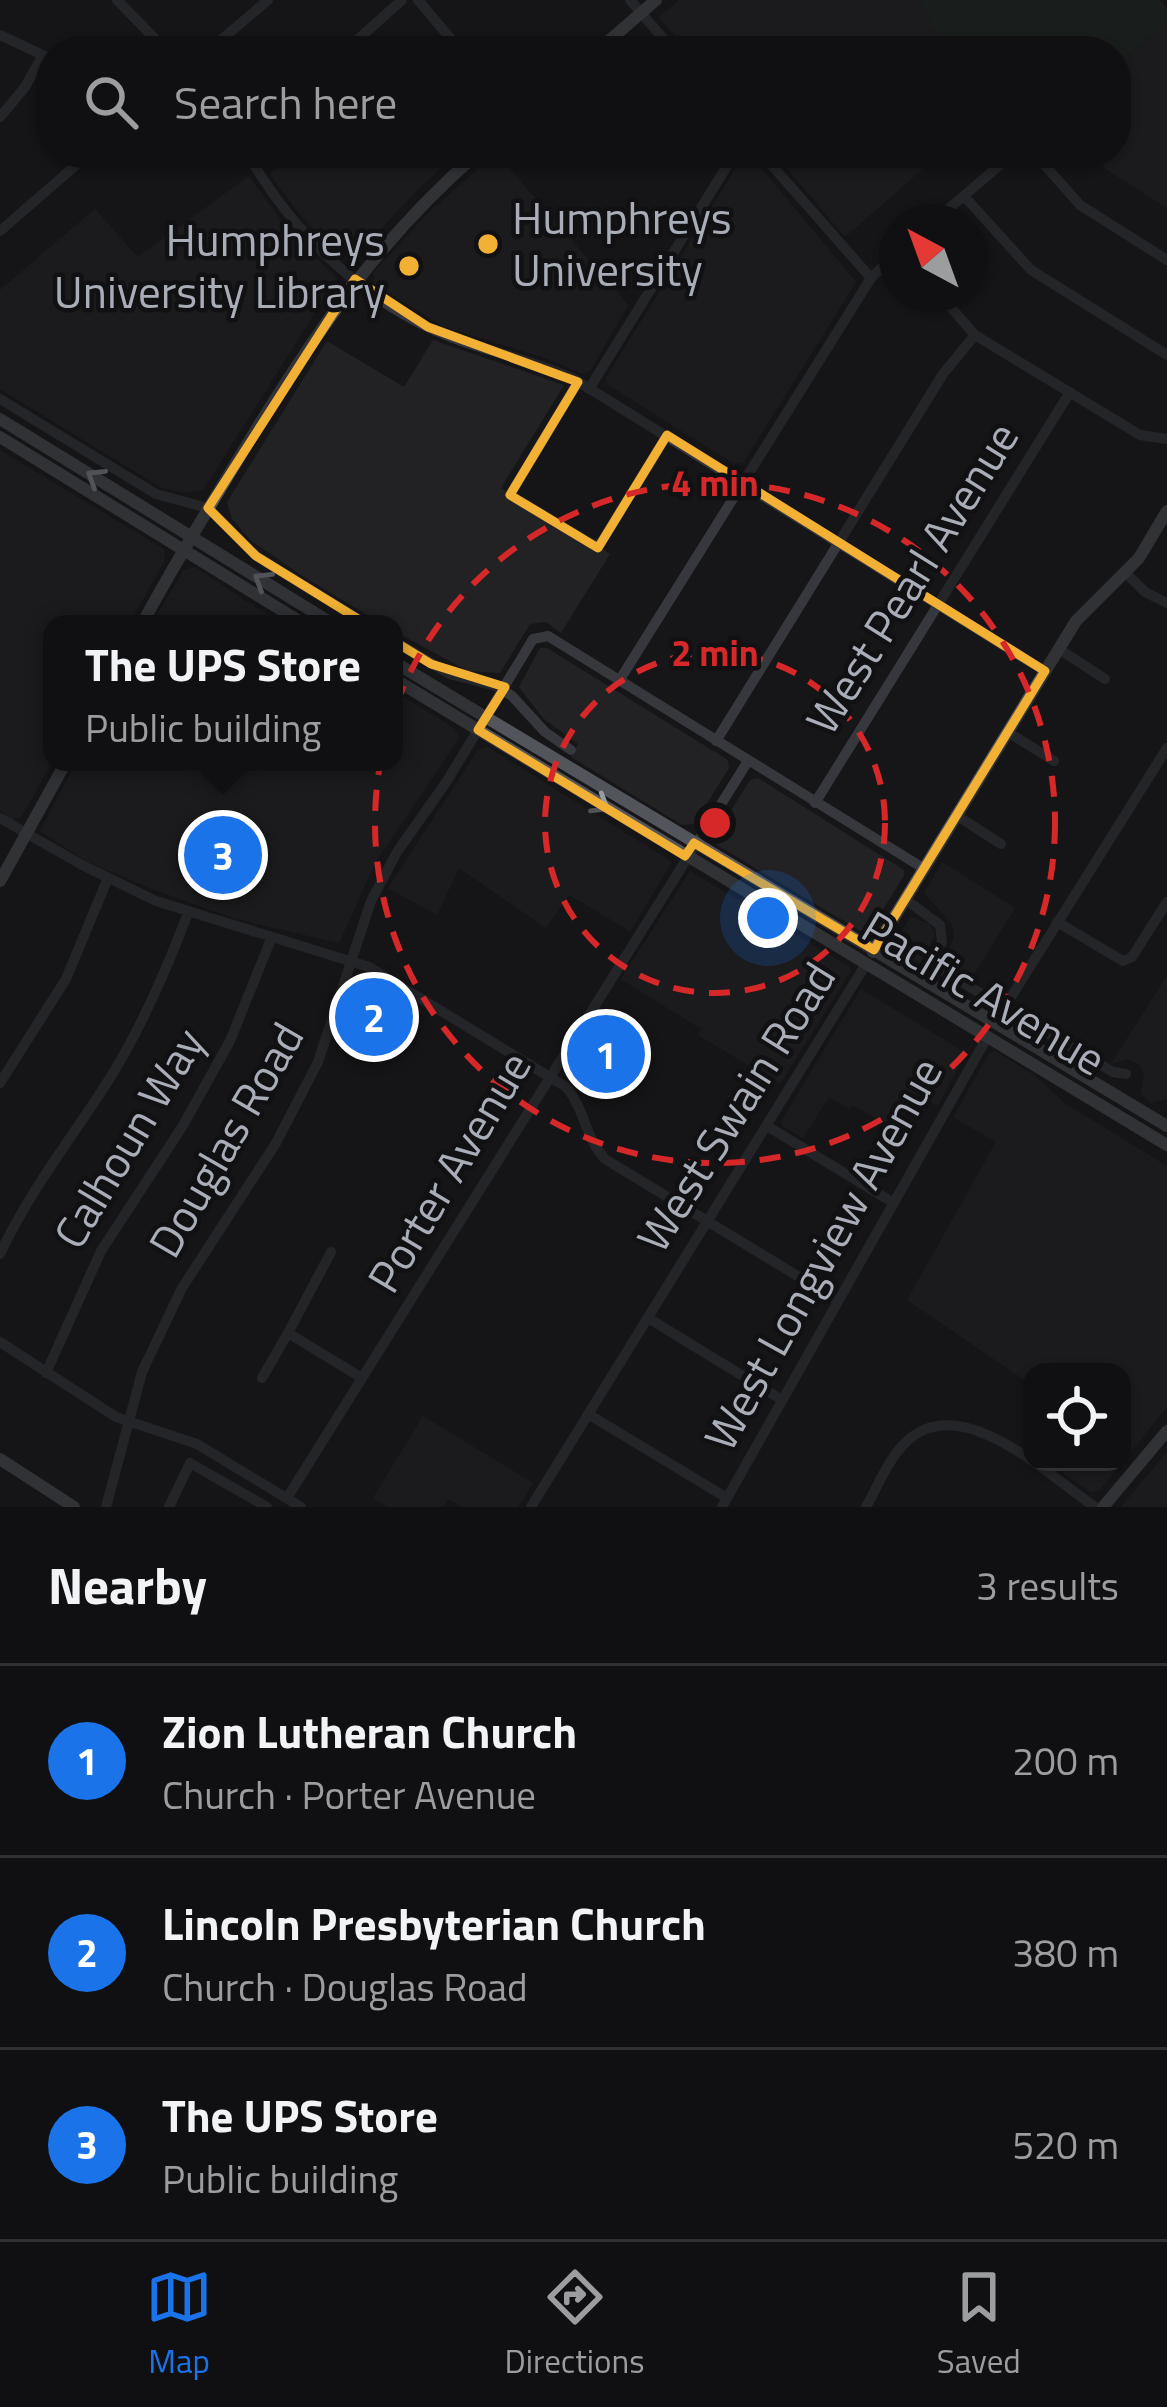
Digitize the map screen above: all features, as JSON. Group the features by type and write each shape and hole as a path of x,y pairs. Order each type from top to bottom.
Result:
{"main road":[{"path":"614,36 656,0"},
{"path":"147,615 317,332 356,279 431,194 461,168"},
{"path":"0,418 291,615"},
{"path":"0,437 317,615"},
{"name":"West Swain Road","path":"866,964 1083,612 1151,542 1167,511"},
{"path":"403,668 482,724 694,843 1163,1124"},
{"name":"Pacific Avenue","path":"403,684 482,724 685,856 1167,1145"},
{"path":"0,881 61,771"},
{"path":"944,1011 956,1011 983,1025 996,1021"},
{"path":"988,1036 999,1034 1040,1059 1058,1059"},
{"path":"1098,1103 1113,1104 1144,1122 1163,1124"},
{"path":"1099,1507 1167,1431"},
{"path":"0,1459 74,1507"}],"street":[{"path":"226,36 268,0"},
{"path":"362,36 402,0"},
{"path":"418,0 448,36"},
{"path":"630,0 661,36"},
{"path":"127,3 154,36"},
{"path":"0,34 36,52"},
{"path":"0,117 36,72"},
{"path":"0,231 73,168"},
{"path":"257,168 311,242 428,327 538,364 583,385 1045,671"},
{"path":"667,435 601,544 592,544 511,495 725,168"},
{"path":"774,168 871,278"},
{"path":"954,204 997,168"},
{"path":"1047,168 1080,206 1167,260"},
{"path":"964,196 1031,271 1167,355"},
{"path":"879,270 619,681 923,868"},
{"path":"955,312 975,335 1140,436 1167,439"},
{"path":"716,741 943,374 975,335"},
{"name":"West Pearl Avenue","path":"815,802 1070,392"},
{"path":"0,399 156,494 208,508 256,556 351,615"},
{"path":"1125,572 1145,592 1167,604"},
{"name":"Douglas Road","path":"106,1507 142,1372 176,1300 277,1143 319,1062 363,919 386,872 538,635 548,635 619,681"},
{"path":"403,646 449,674 503,690 536,725 572,750"},
{"path":"1059,649 1105,679"},
{"path":"1008,732 1054,761"},
{"path":"996,1021 1167,748"},
{"name":"Porter Avenue","path":"287,1498 748,760"},
{"path":"956,815 1001,844"},
{"path":"0,818 108,878 188,913 351,960 551,1077 574,1096 593,1145 605,1159 837,1300"},
{"path":"0,1083 66,979 108,878"},
{"path":"905,898 940,925 942,943 931,958 933,964 1113,1072 1126,1074"},
{"path":"1057,922 1123,961 1132,957 1167,902"},
{"path":"0,1254 45,1172 130,1045 188,913"},
{"name":"Calhoun Way","path":"46,1373 101,1251 213,1073 271,939"},
{"name":"West Swain Road","path":"531,1507 866,964"},
{"name":"West Longview Avenue","path":"724,1503 988,1036"},
{"path":"767,1126 892,1202"},
{"path":"262,1378 331,1252"},
{"path":"647,1318 782,1400"},
{"path":"288,1333 362,1378"},
{"path":"0,1342 126,1421 190,1440 301,1507"},
{"path":"588,1414 724,1503"},
{"path":"866,1507 904,1443 926,1429 950,1423 985,1432 1099,1507"},
{"path":"169,1507 190,1463 267,1507"}],"highlighted area":[{"path":"355,279 428,327 578,382 510,495 598,548 667,435 1045,671 874,950 694,843 685,856 478,730 505,687 431,664 256,556 208,508"}],"shaded area":[{"path":"679,0 919,0 938,36 675,36 659,17"},
{"path":"919,0 1160,0 1167,9 1167,22 1131,52 1131,36 938,36"},
{"path":"1167,22 1167,208 1105,168 1131,168 1131,52"},
{"path":"277,168 441,168 352,260 337,253 301,216 270,174"},
{"name":"Humphreys University","path":"479,168 509,168 628,305 591,370 582,374 442,326 375,284 373,273 427,214"},
{"path":"736,168 761,168 856,282 743,463 734,464 607,384 606,378"},
{"path":"787,168 924,168 845,237"},
{"path":"249,176 287,229 337,278 203,490 183,493 160,487 0,389 0,290 95,209 138,257"},
{"path":"433,340 564,385 501,488 610,554 561,633 546,622 530,624 500,673 468,671 403,636 403,615 367,615 250,540 232,519 227,502 327,341 404,387"},
{"path":"0,450 164,549 165,560 134,615 43,615 43,771 47,771 22,816 13,820 0,811"},
{"path":"195,567 269,615 156,615 184,570"},
{"path":"540,648 728,760 729,768 694,824 682,825 571,757 578,744 543,718 519,687"},
{"path":"403,697 454,728 460,737 376,861 339,943 233,918 147,887 86,861 40,831 71,771 403,771"},
{"path":"488,747 672,862 630,931 569,895 546,928 459,868 437,915 388,888 478,750"},
{"path":"758,778 904,870 867,935 717,845 717,833 750,780"},
{"path":"942,862 1015,908 971,979 947,965 944,959 954,938 952,924 924,893"},
{"path":"690,871 850,967 780,1084 698,1035 701,1029 621,979"},
{"path":"911,917 930,924 935,934 919,965 890,949"},
{"path":"1167,976 1167,1099 1151,1103 1141,1093 1144,1074 1139,1064 1127,1059 1111,1064"},
{"path":"861,989 966,1053 938,1106 916,1093 894,1129 829,1097 803,1138 783,1126 782,1120"},
{"path":"990,1052 1034,1075 1066,1104 1167,1166 1167,1407 1131,1451 1131,1363 1023,1363 1023,1379 907,1300 996,1142 953,1117"},
{"path":"423,1416 533,1483 518,1507 462,1507 448,1499 443,1507 388,1507 373,1498"},
{"path":"1167,1452 1167,1507 1121,1507"},
{"path":"1060,1471 1115,1471 1099,1491 1091,1492"}],"place":[{"name":"Humphreys University","path":"488,244"},
{"name":"Humphreys University Library","path":"409,266"},
{"name":"The UPS Store","path":"223,855"},
{"name":"Lincoln Presbyterian Church","path":"374,1017"},
{"name":"Zion Lutheran Church","path":"606,1054"}]}
